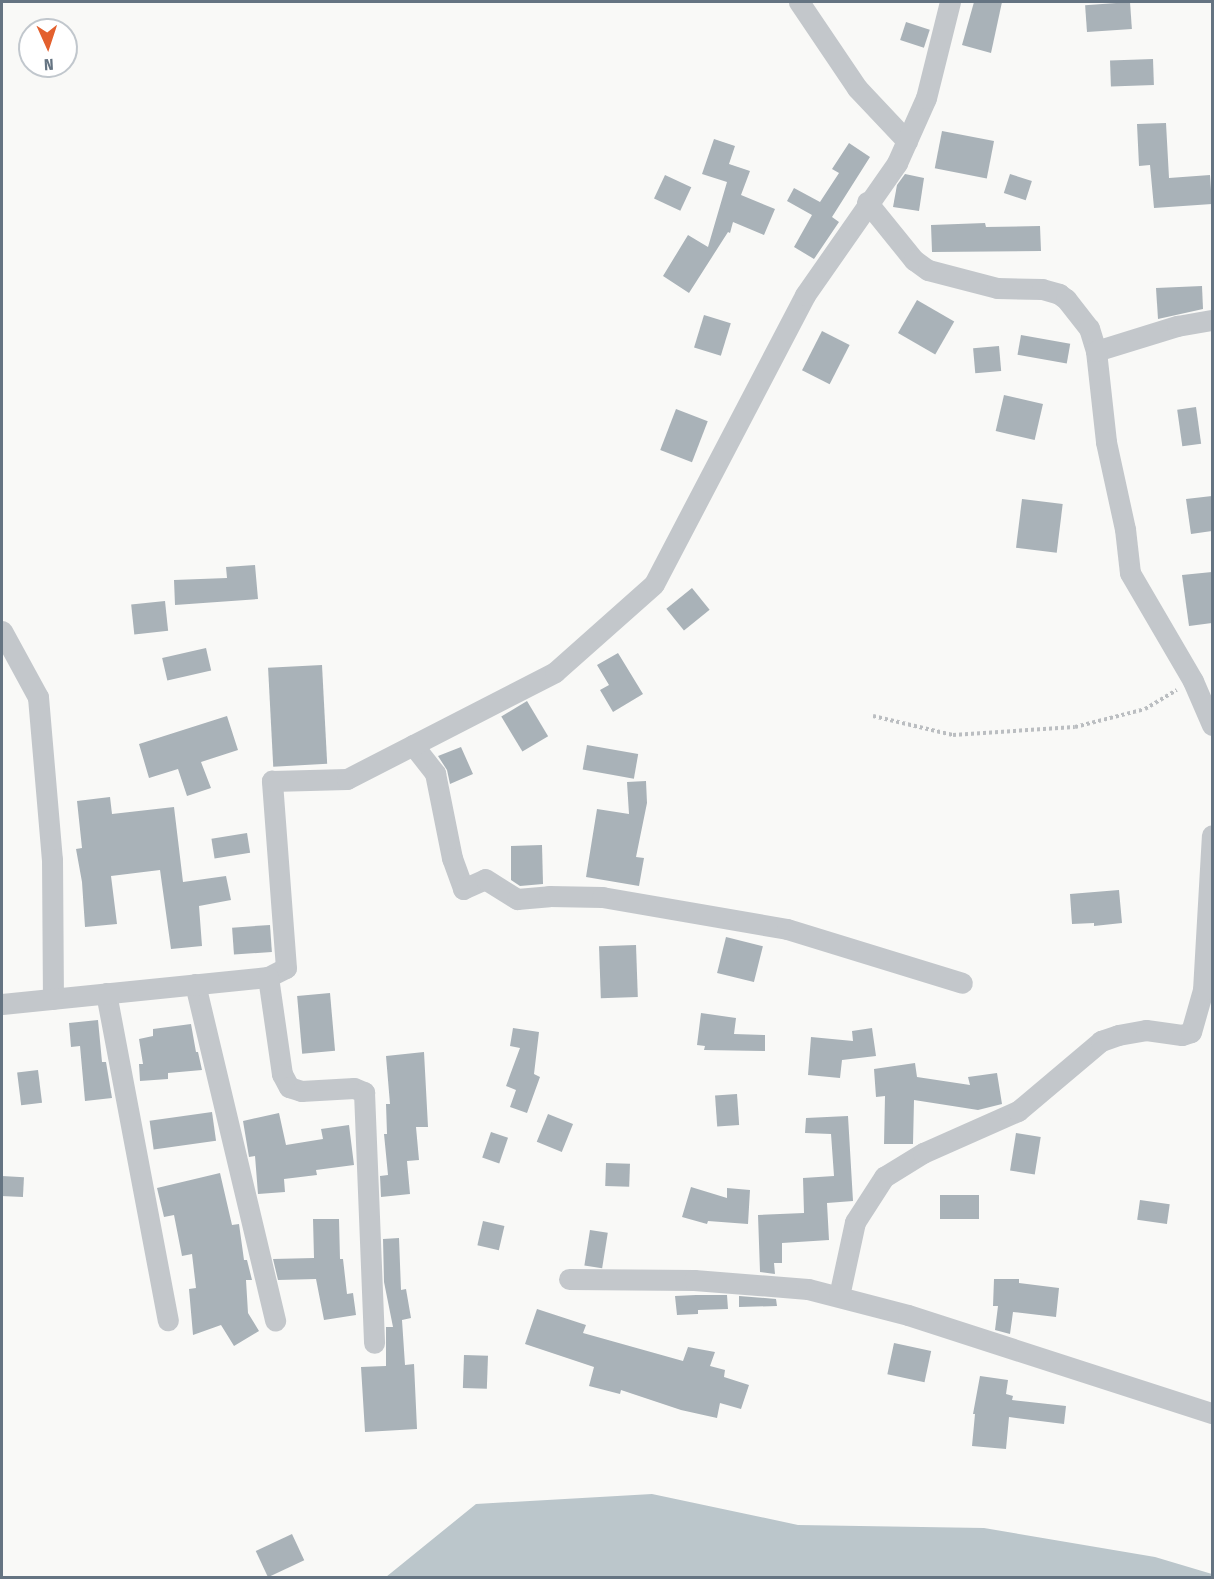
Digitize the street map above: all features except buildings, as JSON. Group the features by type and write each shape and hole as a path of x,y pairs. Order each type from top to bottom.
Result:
{"street":[{"path":"799,2 857,88 907,141"},
{"path":"2,1004 268,976 286,968 272,781 347,779 555,672 654,585 805,295 867,202 897,163 926,98 950,2"},
{"path":"867,202 914,260 927,270 998,288 1042,289 1066,299 1089,328 1096,351 1106,442 1125,529 1130,573 1193,681 1212,725"},
{"path":"1096,351 1159,331 1212,320"},
{"path":"2,631 38,698 52,859 53,999"},
{"path":"413,745 435,773 452,858 464,889 485,879 517,899 549,896 602,897 787,929 962,983"},
{"path":"839,1296 855,1221 884,1177 923,1153 1018,1111 1101,1041 1146,1030 1182,1035 1191,1032 1203,990 1212,835"},
{"path":"268,976 282,1074 289,1087 301,1091 354,1088 364,1092 374,1343"},
{"path":"195,984 275,1321"},
{"path":"106,993 168,1320"},
{"path":"569,1279 732,1282 808,1289 908,1315 1212,1413"}],"path":[{"path":"873,716 953,735 1075,727 1145,709 1193,681"}],"shaded area":[{"path":"652,1494 798,1525 984,1528 1155,1557 1212,1574 1212,1577 386,1577 476,1504"}]}
